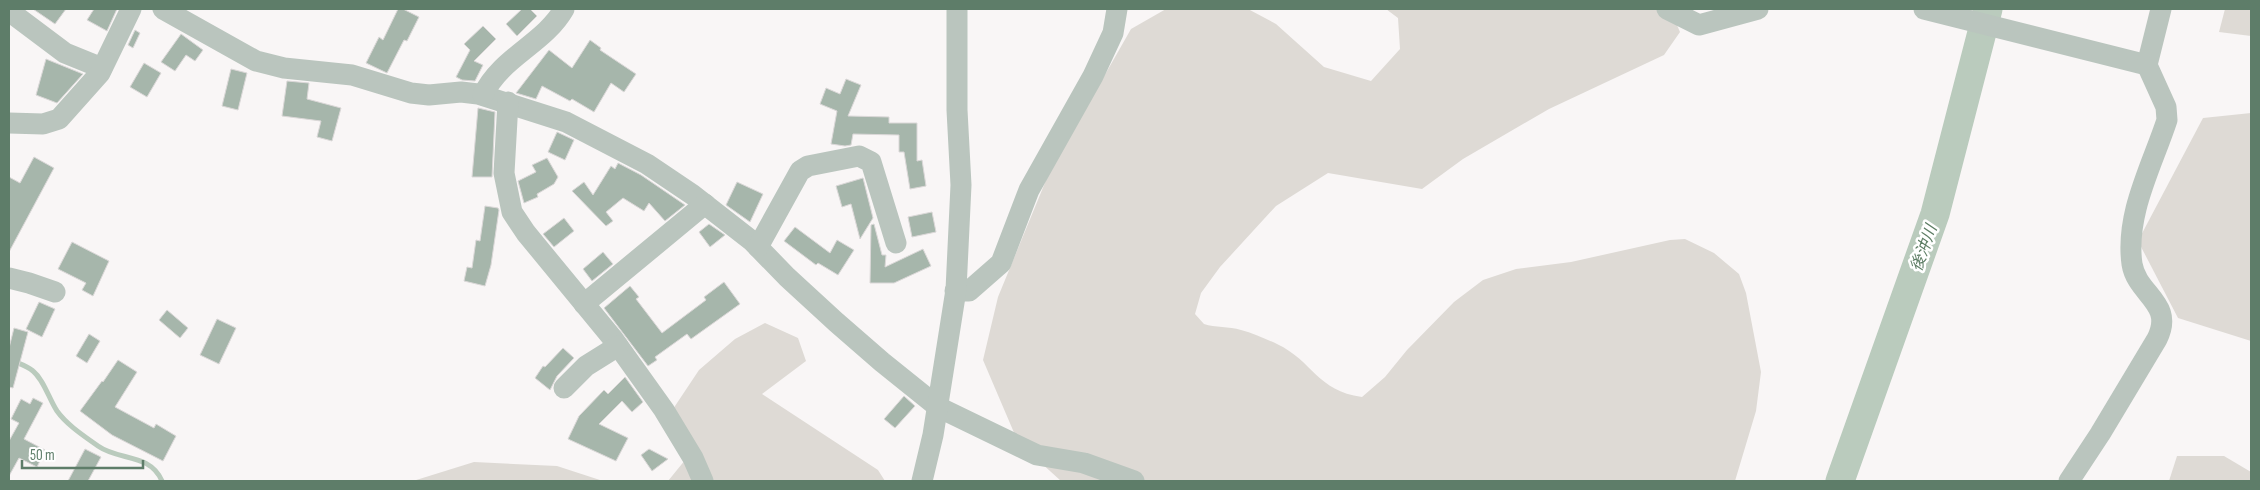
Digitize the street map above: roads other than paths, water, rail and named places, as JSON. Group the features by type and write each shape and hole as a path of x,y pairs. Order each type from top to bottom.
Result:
{"street":[{"path":"9,123 43,124 59,119 77,101 102,68 131,9"},
{"path":"163,9 256,61 271,66 352,75 412,93 430,95 462,92 483,95 566,122 615,146 670,179 705,204 758,247 787,278 836,322 938,407 1037,455 1084,463 1134,481"},
{"path":"483,95 501,69 520,51 542,36 559,18 564,9"},
{"path":"922,481 938,407 956,291 962,185 957,110 957,9"},
{"path":"956,291 969,291 1001,263 1028,190 1093,76 1113,33 1117,9"},
{"path":"1667,9 1700,25 1758,9"},
{"path":"1924,9 2147,65"},
{"path":"2069,481 2105,426 2157,339 2163,324 2159,308 2136,277 2131,254 2134,215 2167,120 2166,107 2147,65 2161,9"},
{"path":"9,11 65,53 102,68"},
{"path":"508,102 504,173 512,212 526,233 618,346 664,410 693,458 703,481"},
{"path":"758,247 800,171 808,166 859,156 871,162 896,243"},
{"path":"584,304 705,204"},
{"path":"9,278 54,292"},
{"path":"564,388 586,366 618,346"}],"waterway":[{"name":"後沖川","path":"1840,481 1935,214 1988,9"},
{"path":"9,359 27,367 37,375 57,411 76,430 106,451 150,466 157,472 162,481"}]}
